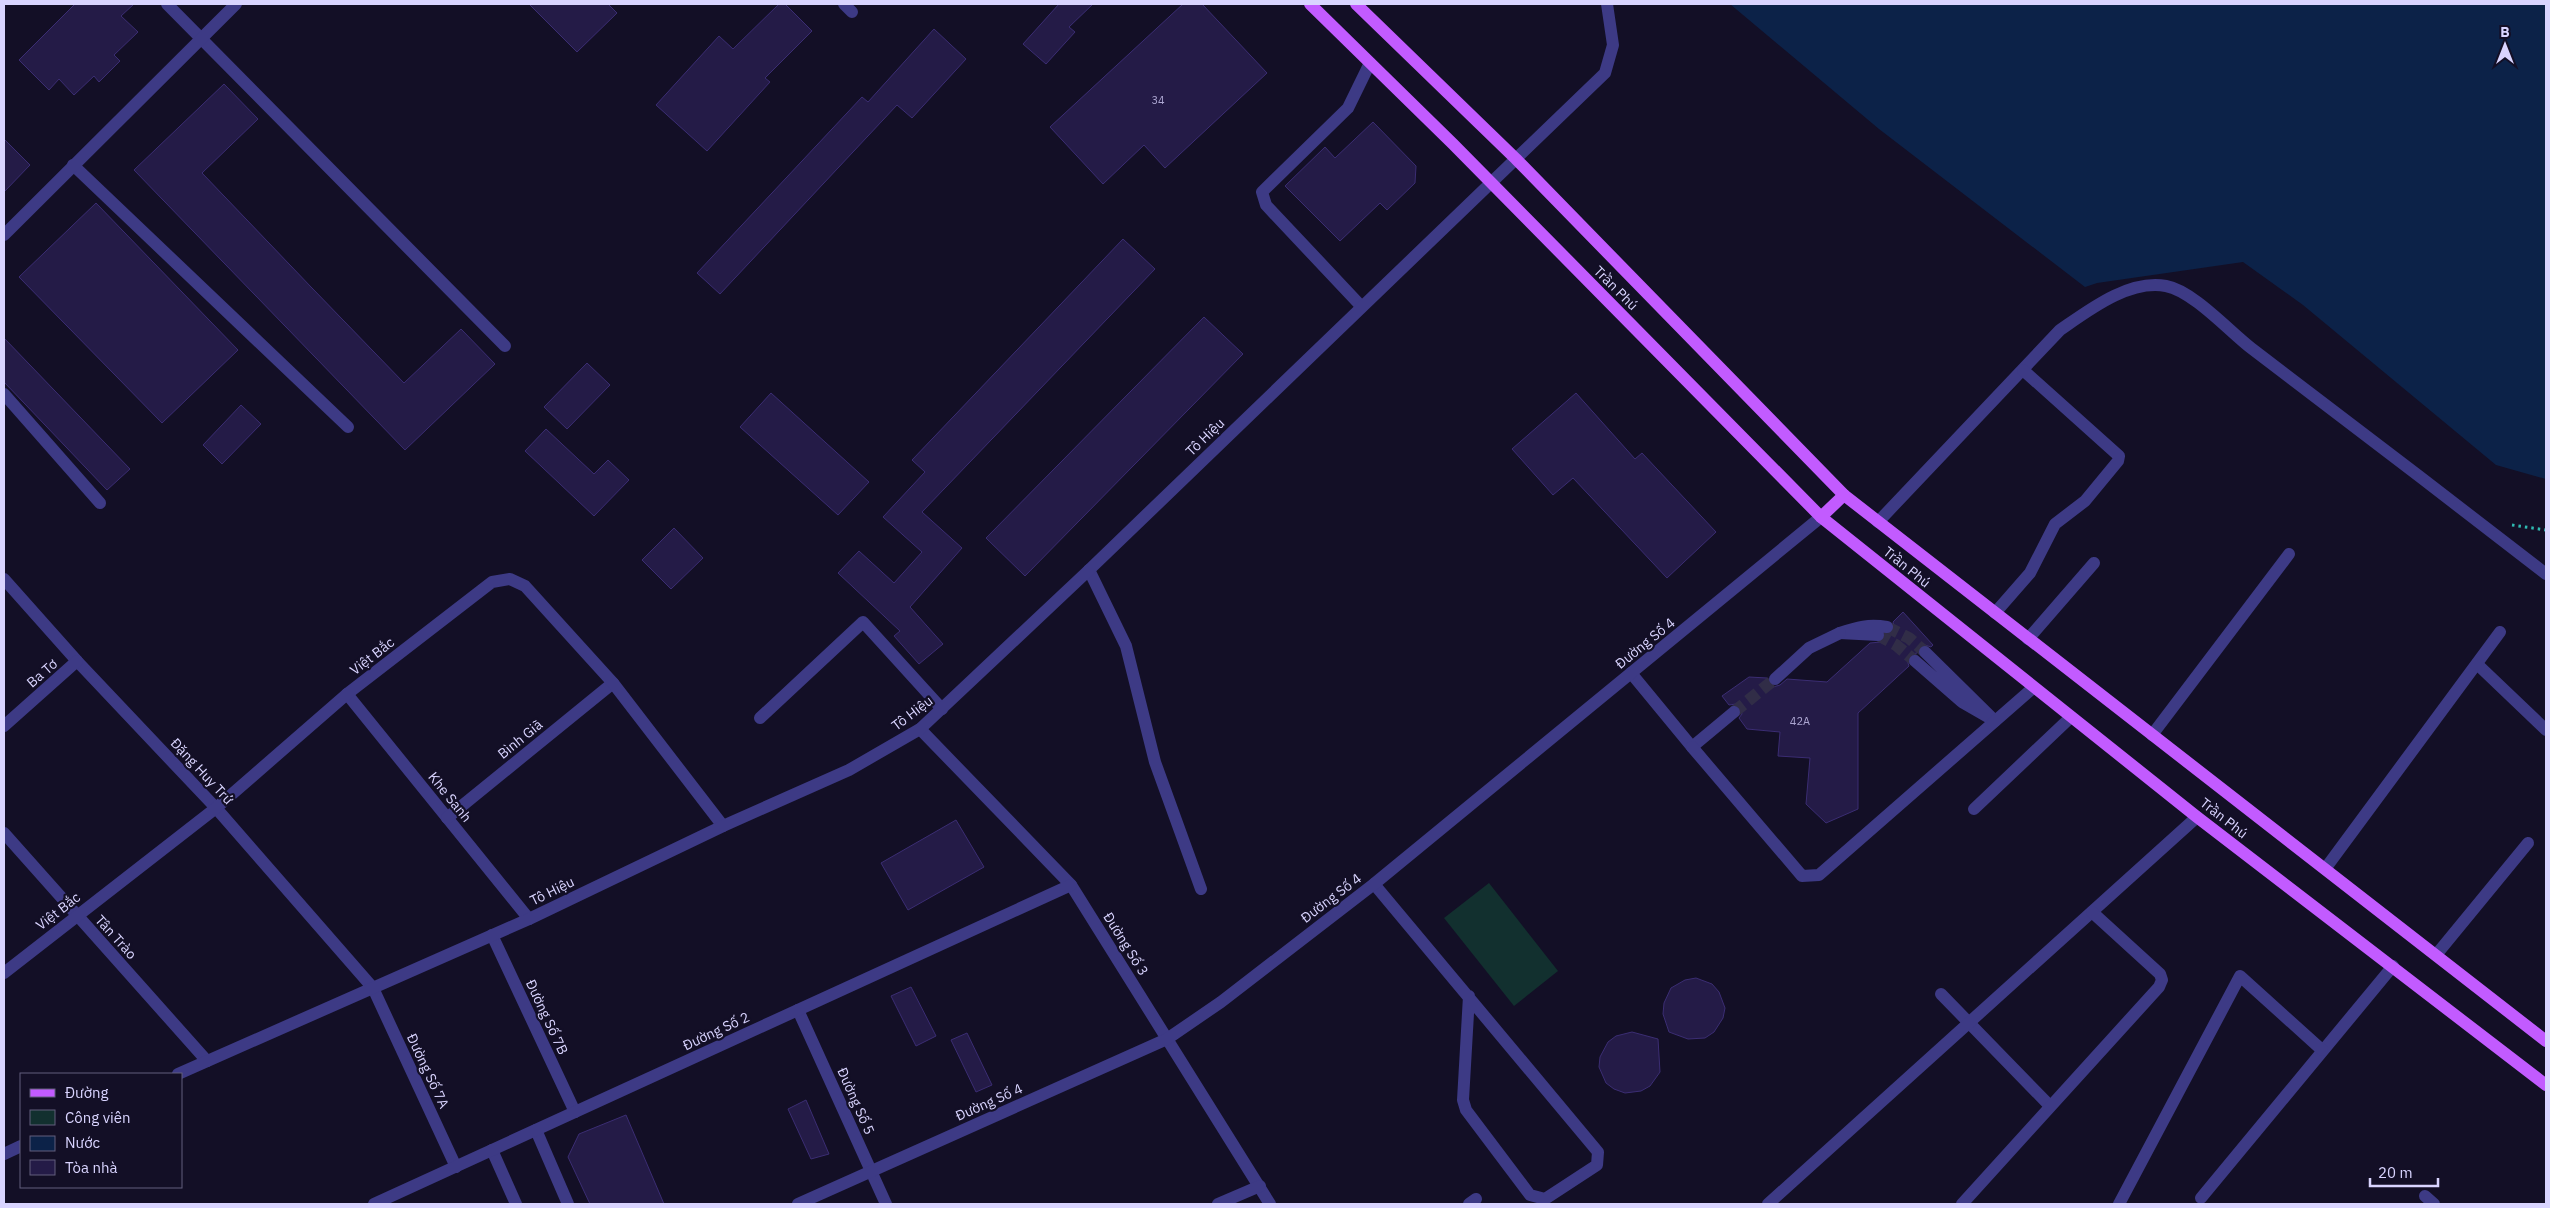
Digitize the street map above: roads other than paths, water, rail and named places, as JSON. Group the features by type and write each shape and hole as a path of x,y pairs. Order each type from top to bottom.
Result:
{"main road":[{"name":"Trần Phú","path":"1310,4 1491,183 1821,517 2197,817 2546,1085"},
{"name":"Trần Phú","path":"1356,4 1516,159 1844,495 2546,1041"},
{"path":"1821,517 1844,495"}],"street":[{"path":"167,4 505,346"},
{"path":"4,235 236,4"},
{"name":"Tô Hiệu","path":"180,1073 529,919 722,826 849,770 920,729 1089,570 1605,74 1613,45 1607,4"},
{"path":"1362,306 1266,204 1262,192 1348,108 1370,63"},
{"path":"73,165 348,427"},
{"path":"1878,522 2060,330 2085,312 2143,286 2167,286 2188,295 2243,342 2546,574"},
{"path":"1995,613 2030,573 2055,524 2094,492 2118,461 2119,456 2023,370"},
{"path":"4,394 100,503"},
{"name":"Đường Số 4","path":"798,1204 1167,1038 1221,1002 1374,884 1821,517"},
{"path":"2152,735 2289,554"},
{"path":"2028,639 2094,563"},
{"path":"1089,570 1126,646 1156,762 1201,889"},
{"name":"Đặng Huy Trứ","path":"4,579 77,662 216,808 373,988"},
{"name":"Việt Bắc","path":"4,973 216,808 347,694 492,582 510,579 525,586 613,684 722,826"},
{"path":"760,718 863,622 942,709"},
{"path":"1775,679 1809,648 1840,633 1882,631"},
{"path":"2326,869 2500,632"},
{"path":"1925,652 1995,721"},
{"path":"1915,661 1962,702 1995,721"},
{"name":"Ba Tơ","path":"4,726 77,662"},
{"path":"2477,664 2546,730"},
{"path":"1631,673 1802,876 1819,875 2034,688"},
{"name":"Bình Giã","path":"447,818 613,684"},
{"name":"Khe Sanh","path":"347,694 529,919"},
{"path":"1692,747 1734,712"},
{"path":"1974,809 2071,717"},
{"name":"Đường Số 3","path":"920,729 1071,885 1270,1204"},
{"path":"1768,1204 1970,1024 2197,817"},
{"name":"Tân Trào","path":"4,833 207,1061"},
{"path":"2436,955 2528,843"},
{"path":"1374,884 1469,996 1598,1152 1597,1165 1545,1199 1530,1195 1466,1110 1462,1089 1469,996"},
{"name":"Đường Số 2","path":"374,1204 1071,885"},
{"path":"1962,1204 2160,987 2162,980 2160,974 2092,912"},
{"name":"Đường Số 7B","path":"492,935 574,1112"},
{"path":"2201,1198 2393,966"},
{"path":"2118,1204 2240,976 2322,1050"},
{"name":"Đường Số 7A","path":"373,988 456,1167"},
{"path":"1941,994 2050,1106"},
{"name":"Đường Số 5","path":"798,1010 886,1204"},
{"path":"536,1130 568,1204"},
{"path":"4,1154 20,1146"},
{"path":"492,1150 516,1204"},
{"path":"1218,1204 1260,1186"}],"water":[{"path":"1730,4 2546,4 2546,479 2496,465 2303,305 2243,262 2097,283 2085,287 1879,129"}],"tunnel":[{"path":"1887,627 1909,638 1925,652"},
{"path":"1878,635 1896,645 1915,661"},
{"path":"1734,712 1775,679"}]}
